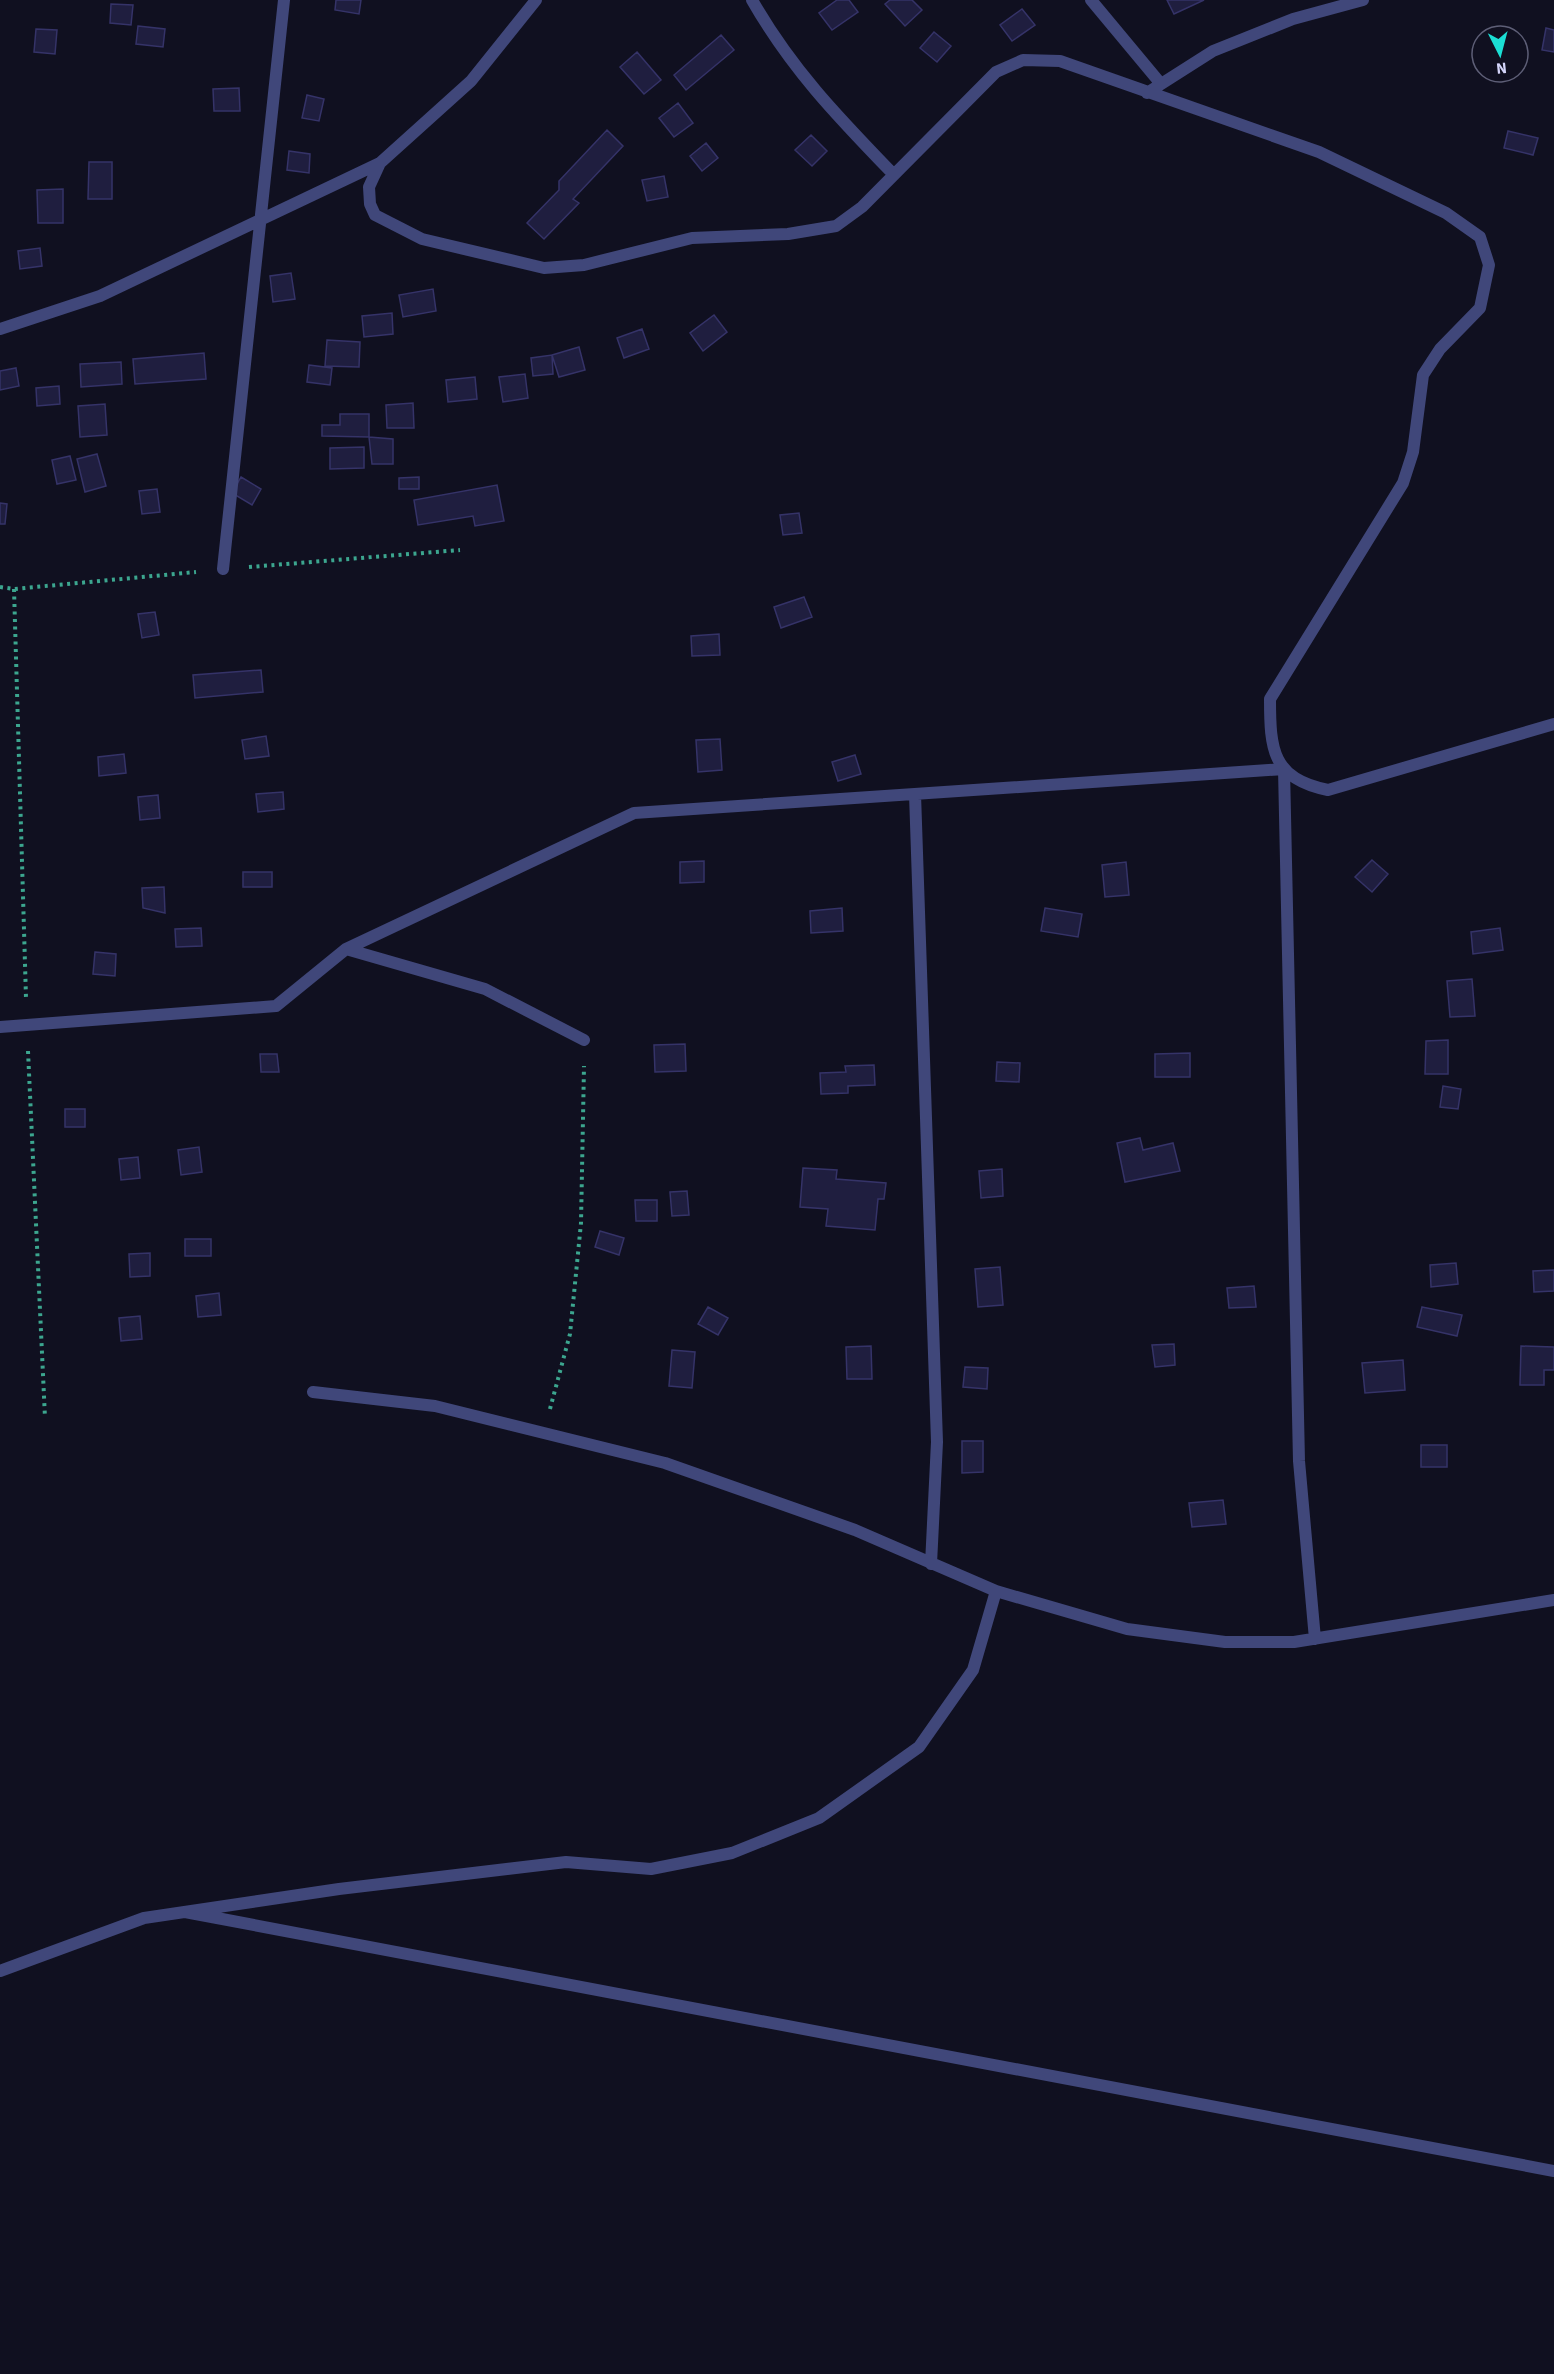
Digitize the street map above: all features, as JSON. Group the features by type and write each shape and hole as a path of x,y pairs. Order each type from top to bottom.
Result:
{"street":[{"path":"223,570 284,0"},
{"path":"0,329 100,296 380,163 471,81 536,0"},
{"path":"752,0 777,43 826,105 894,176"},
{"path":"1091,0 1161,84"},
{"path":"1147,93 1213,51 1338,3 1363,0"},
{"path":"380,163 369,187 370,204 375,215 422,239 544,268 584,265 692,238 788,234 836,226 862,207 996,72 1023,60 1060,61 1319,152 1446,213 1480,237 1489,266 1480,308 1440,348 1424,375 1413,452 1403,483 1270,699 1270,740 1284,769 1299,1461 1315,1639"},
{"path":"0,1027 276,1006 346,949 634,813 1284,769 1305,785 1328,790 1554,724"},
{"path":"915,794 937,1442 931,1564"},
{"path":"346,949 485,989 584,1040"},
{"path":"313,1392 435,1406 665,1463 855,1530 996,1591 1127,1629 1225,1642 1294,1642 1554,1600"},
{"path":"0,1971 144,1918 339,1889 566,1862 651,1869 732,1853 819,1818 919,1747 973,1670 996,1591"},
{"path":"185,1912 1554,2171"}],"path":[{"path":"543,1433 570,1334 581,1223 584,1040"}],"building":[{"path":"336,0 361,0 359,14 335,10"},
{"path":"837,0 849,0 858,12 832,30 819,13"},
{"path":"890,0 912,0 922,10 905,26 885,4"},
{"path":"1167,0 1204,0 1174,14"},
{"path":"111,4 133,5 131,25 110,23"},
{"path":"1022,9 1035,25 1012,41 1000,25"},
{"path":"138,26 165,29 163,47 136,44"},
{"path":"1546,28 1554,30 1554,52 1542,50"},
{"path":"36,29 57,30 55,54 34,52"},
{"path":"934,32 951,46 937,62 920,48"},
{"path":"721,35 734,50 686,90 674,75"},
{"path":"637,52 661,80 644,94 620,67"},
{"path":"239,88 240,111 214,111 213,89"},
{"path":"307,95 324,99 319,121 302,118"},
{"path":"678,103 693,123 674,137 659,118"},
{"path":"607,130 623,146 573,199 579,203 544,239 527,223 559,190 559,181"},
{"path":"1508,131 1538,138 1533,155 1504,148"},
{"path":"811,135 827,151 812,166 795,150"},
{"path":"706,143 718,158 702,171 690,156"},
{"path":"289,151 310,154 309,173 287,170"},
{"path":"89,162 112,162 112,199 88,199"},
{"path":"664,176 668,197 647,201 642,180"},
{"path":"63,189 63,223 38,223 37,190"},
{"path":"40,248 42,266 20,269 18,251"},
{"path":"291,273 295,299 273,302 270,276"},
{"path":"433,289 436,311 403,317 399,295"},
{"path":"392,313 393,334 364,337 362,316"},
{"path":"714,315 727,332 703,351 690,333"},
{"path":"642,329 649,349 624,358 617,338"},
{"path":"327,340 360,342 359,367 325,366"},
{"path":"579,347 585,370 559,377 552,355"},
{"path":"204,353 206,379 135,384 133,359"},
{"path":"552,355 553,374 533,376 531,358"},
{"path":"121,362 122,384 81,387 80,364"},
{"path":"309,365 332,368 330,385 307,382"},
{"path":"16,368 19,386 0,390 0,371"},
{"path":"525,374 528,398 503,402 499,377"},
{"path":"475,377 477,399 448,402 446,380"},
{"path":"59,386 60,404 37,406 36,388"},
{"path":"413,403 414,428 387,428 386,405"},
{"path":"105,404 107,435 80,437 78,406"},
{"path":"340,414 369,414 369,437 322,436 322,425 340,425"},
{"path":"369,437 393,439 393,464 372,464"},
{"path":"364,447 364,468 330,469 330,448"},
{"path":"97,454 106,486 85,492 77,459"},
{"path":"70,456 76,480 57,484 52,460"},
{"path":"241,477 261,489 252,505 232,493"},
{"path":"419,477 419,489 399,489 399,478"},
{"path":"497,485 504,521 475,526 473,516 418,525 414,500"},
{"path":"157,489 160,512 142,514 139,491"},
{"path":"0,503 7,504 5,524 0,524"},
{"path":"799,513 802,533 783,535 780,515"},
{"path":"804,597 812,617 781,628 774,607"},
{"path":"155,612 159,635 142,638 138,614"},
{"path":"719,634 720,655 692,656 691,636"},
{"path":"261,670 263,692 195,698 193,675"},
{"path":"266,736 269,756 245,759 242,740"},
{"path":"720,739 722,770 698,772 696,740"},
{"path":"124,754 126,773 99,776 98,757"},
{"path":"855,755 861,774 838,781 832,762"},
{"path":"283,792 284,809 258,812 256,794"},
{"path":"158,795 160,818 140,820 138,797"},
{"path":"1372,860 1388,874 1372,892 1355,877"},
{"path":"704,861 704,882 680,883 680,862"},
{"path":"1126,862 1129,895 1105,897 1102,865"},
{"path":"243,872 272,872 272,887 243,887"},
{"path":"164,887 165,913 143,908 142,888"},
{"path":"842,908 843,931 811,933 810,911"},
{"path":"1045,908 1082,914 1078,937 1041,931"},
{"path":"201,928 202,946 176,947 175,929"},
{"path":"1500,928 1503,950 1473,954 1471,932"},
{"path":"95,952 116,954 115,976 93,974"},
{"path":"1472,979 1475,1016 1450,1017 1447,981"},
{"path":"1448,1040 1448,1074 1425,1074 1426,1041"},
{"path":"685,1044 686,1071 655,1072 654,1045"},
{"path":"1190,1053 1190,1077 1155,1077 1155,1054"},
{"path":"260,1054 277,1054 279,1072 261,1072"},
{"path":"997,1062 1020,1063 1019,1082 996,1081"},
{"path":"874,1065 875,1085 848,1086 848,1093 821,1094 820,1073 846,1072 845,1066"},
{"path":"1443,1086 1461,1089 1458,1109 1440,1107"},
{"path":"65,1109 85,1109 85,1127 65,1127"},
{"path":"1140,1138 1143,1150 1173,1143 1180,1171 1125,1182 1117,1143"},
{"path":"199,1147 202,1172 181,1175 178,1150"},
{"path":"138,1157 140,1178 121,1180 119,1159"},
{"path":"803,1168 837,1170 836,1179 886,1183 884,1199 878,1199 875,1230 826,1226 828,1209 800,1207"},
{"path":"1002,1169 1003,1196 981,1198 979,1171"},
{"path":"687,1191 689,1215 672,1216 670,1192"},
{"path":"635,1200 657,1200 657,1221 636,1221"},
{"path":"600,1231 624,1238 619,1255 595,1247"},
{"path":"185,1239 211,1239 211,1256 185,1256"},
{"path":"150,1253 150,1276 130,1277 129,1254"},
{"path":"1456,1263 1458,1284 1431,1287 1430,1265"},
{"path":"1000,1267 1003,1305 978,1307 975,1269"},
{"path":"1554,1270 1554,1291 1534,1292 1533,1271"},
{"path":"1254,1286 1256,1307 1229,1308 1227,1288"},
{"path":"219,1293 221,1315 198,1317 196,1296"},
{"path":"708,1307 728,1318 718,1335 698,1324"},
{"path":"1422,1307 1462,1315 1457,1336 1417,1327"},
{"path":"140,1316 142,1339 121,1341 119,1318"},
{"path":"1174,1344 1175,1365 1155,1367 1152,1345"},
{"path":"871,1346 872,1379 847,1379 846,1347"},
{"path":"1521,1346 1554,1347 1554,1370 1544,1370 1544,1385 1520,1385"},
{"path":"672,1350 695,1352 692,1388 669,1386"},
{"path":"1403,1360 1405,1390 1365,1393 1362,1363"},
{"path":"965,1367 988,1368 987,1389 963,1387"},
{"path":"962,1441 983,1441 983,1472 962,1473"},
{"path":"1421,1445 1447,1445 1447,1467 1421,1467"},
{"path":"1223,1500 1226,1524 1192,1527 1189,1503"}]}
